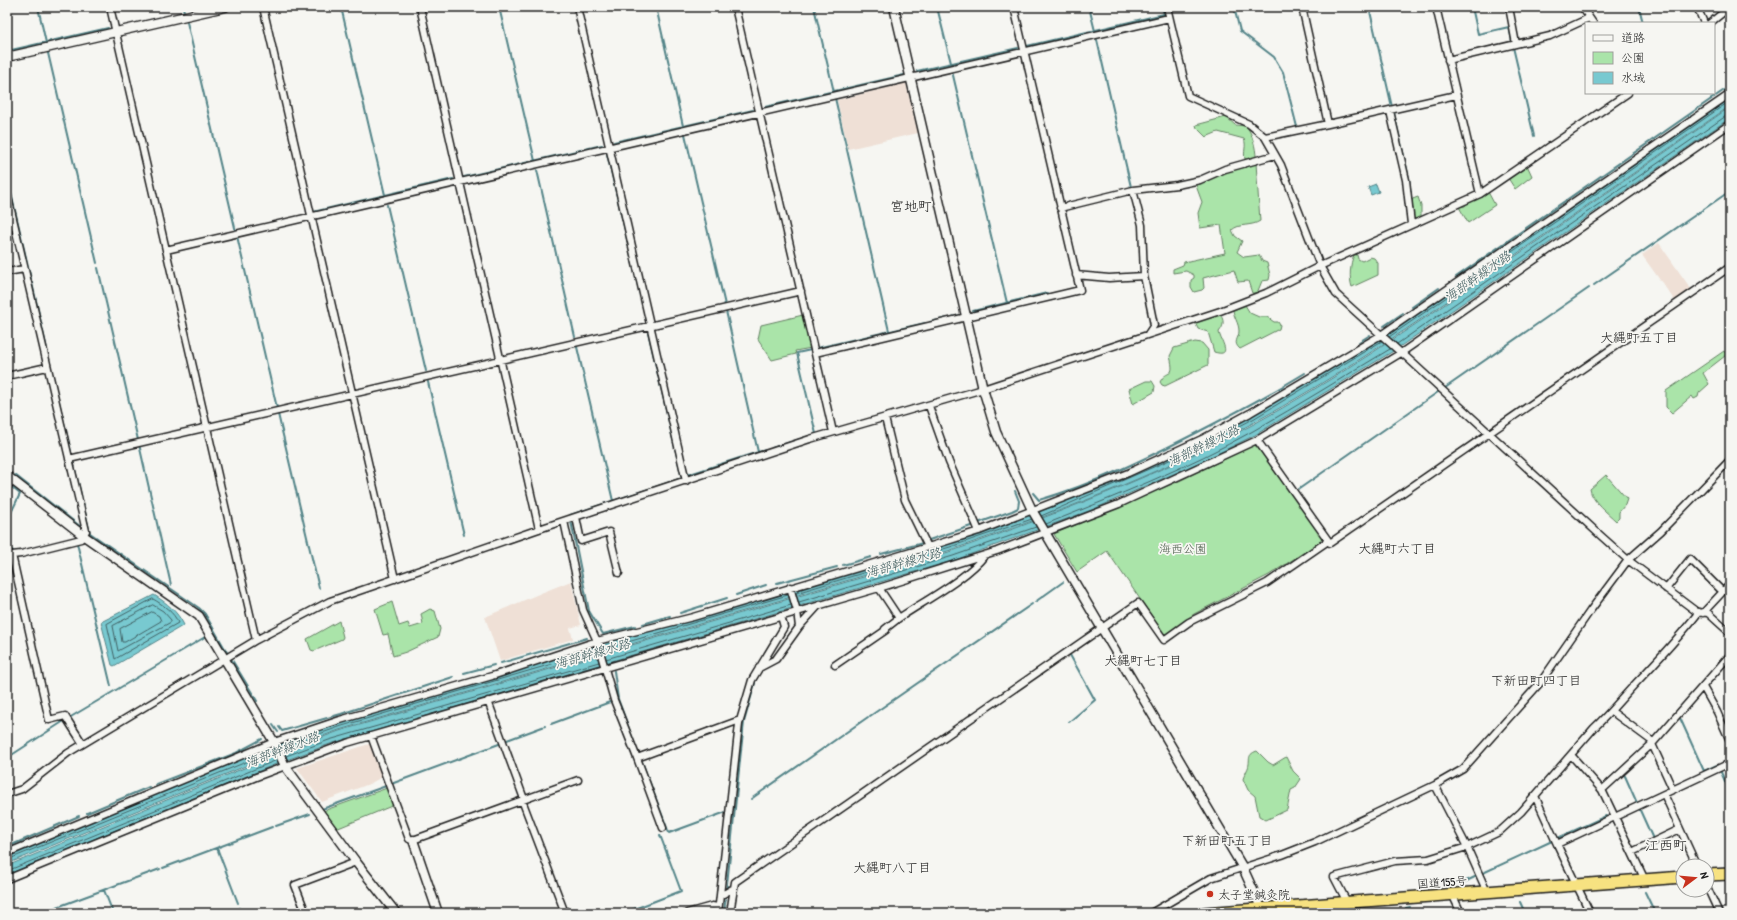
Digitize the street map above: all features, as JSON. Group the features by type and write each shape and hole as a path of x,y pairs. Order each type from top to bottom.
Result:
{"highway":[{"path":"1715,875 1730,874"},
{"name":"国道155号","path":"1204,913 1329,908 1347,902 1675,878"}],"street":[{"path":"110,7 256,640"},
{"path":"7,57 225,7"},
{"path":"262,7 395,579"},
{"path":"420,7 539,529"},
{"path":"577,7 686,480"},
{"path":"735,7 833,432"},
{"path":"894,7 983,389 996,432 1032,511 1243,868 1262,911"},
{"path":"815,353 1080,290 1014,7"},
{"path":"1167,7 1188,96 1249,124 1265,137 1281,165 1320,266 1336,294 1628,560 1696,612 1708,613 1730,633"},
{"path":"1302,7 1328,124"},
{"path":"1436,7 1480,194"},
{"path":"1509,7 1516,44"},
{"path":"1582,7 1591,20"},
{"path":"1697,7 1704,22"},
{"path":"1711,22 1730,7"},
{"path":"166,250 1169,18"},
{"path":"1448,60 1550,36 1585,22"},
{"path":"7,794 22,789 59,759 256,640 330,601 539,529 833,432 929,406 1220,311 1266,293 1410,224 1456,206 1480,194 1627,94"},
{"path":"7,853 275,743 347,718 492,676 597,641 693,617 928,548 1032,511 1128,473 1204,438 1250,413 1382,335 1730,94"},
{"path":"1265,137 1456,95"},
{"path":"1390,110 1406,180 1410,224"},
{"path":"7,879 284,764 347,743 488,701 781,616 797,610 879,588 986,555 1044,531 1120,504 1257,440 1400,352 1730,124"},
{"path":"1060,208 1133,190 1177,185 1200,180 1225,169 1275,154"},
{"path":"1133,190 1142,224 1144,276 1154,324 1148,334"},
{"path":"7,194 86,531 81,539 9,554 49,720 65,716 83,744"},
{"path":"687,913 712,906 718,910 727,892 735,882 1138,603 1164,640 1189,622 1267,583 1328,541 1330,543 1730,267"},
{"path":"7,272 24,269"},
{"path":"1076,275 1109,278 1144,276"},
{"path":"69,459 800,291"},
{"path":"1154,324 1166,328"},
{"path":"7,376 47,367"},
{"path":"929,406 949,462 978,531"},
{"path":"885,418 905,500 928,548"},
{"path":"1257,440 1328,541"},
{"path":"1151,913 1211,878 1315,842 1435,785 1463,769 1540,683 1628,560 1661,531 1730,460"},
{"path":"7,476 84,536 195,612 203,622 275,743 284,764 356,862 396,913"},
{"path":"576,517 581,541 609,532 620,573"},
{"path":"564,521 583,610 597,641 614,700 663,828"},
{"path":"835,665 886,630 885,628 899,618 965,574 979,563 986,555"},
{"path":"1666,589 1690,559 1722,591"},
{"path":"1347,902 1334,877 1396,861 1428,859 1467,847 1499,832 1521,812 1610,711 1701,612 1730,584"},
{"path":"790,588 797,610 799,627"},
{"path":"879,588 899,618"},
{"path":"758,669 776,659 799,627 820,604"},
{"path":"730,913 727,892 740,720 745,702 758,669 784,627 781,616"},
{"path":"1602,790 1653,743 1730,655"},
{"path":"1703,687 1717,712 1730,741"},
{"path":"488,701 565,913"},
{"path":"1610,711 1653,743 1673,790"},
{"path":"637,758 740,720"},
{"path":"371,736 409,838 413,840 438,913"},
{"path":"1571,755 1602,790 1645,880"},
{"path":"1557,844 1730,763"},
{"path":"413,840 578,780"},
{"path":"1435,785 1467,847 1487,892"},
{"path":"1664,794 1693,858"},
{"path":"1535,796 1590,913"},
{"path":"1632,852 1680,829"},
{"path":"306,913 295,885 356,862"},
{"path":"1452,894 1461,913"},
{"path":"1712,898 1719,913"}],"shaded area":[{"path":"906,83 918,133 848,149 837,100"},
{"path":"1659,243 1691,289 1675,301 1642,255"},
{"path":"571,581 581,625 570,628 573,639 500,661 485,617"},
{"path":"372,743 384,776 369,784 322,802 297,768"}],"green space":[{"path":"1226,117 1235,125 1246,126 1253,141 1256,157 1245,159 1244,139 1218,132 1206,137 1196,125"},
{"path":"1256,163 1260,221 1253,224 1238,226 1232,230 1235,236 1242,241 1237,252 1244,257 1259,255 1262,261 1267,263 1270,275 1269,280 1262,281 1257,293 1252,293 1248,281 1238,282 1234,270 1203,278 1204,288 1194,292 1191,287 1191,280 1194,278 1194,275 1186,271 1173,273 1173,269 1183,265 1184,262 1225,253 1221,225 1200,228 1198,213 1202,202 1195,183 1225,171"},
{"path":"1527,165 1532,176 1515,189 1508,178"},
{"path":"1488,192 1495,205 1468,223 1459,207 1465,206 1467,203"},
{"path":"1418,197 1421,206 1421,218 1414,220 1410,200"},
{"path":"1354,255 1357,255 1358,259 1362,261 1370,257 1374,258 1378,263 1378,275 1352,287 1350,271"},
{"path":"1245,305 1250,313 1259,317 1267,317 1274,322 1278,322 1280,325 1279,329 1240,349 1236,344 1239,328 1233,309"},
{"path":"1219,313 1223,323 1219,332 1225,350 1223,353 1214,352 1208,332 1198,329 1194,320"},
{"path":"803,315 811,348 795,351 796,354 772,360 758,339 761,325"},
{"path":"1195,342 1202,343 1208,350 1208,365 1165,386 1162,385 1160,382 1165,375 1170,373 1172,368 1170,356 1174,348"},
{"path":"1724,351 1726,354 1725,356 1703,373 1709,384 1699,393 1698,397 1694,399 1692,396 1672,413 1666,407 1666,391"},
{"path":"1146,381 1152,381 1155,386 1154,392 1133,404 1129,389"},
{"name":"海西公園","path":"1254,445 1257,447 1322,537 1320,542 1269,575 1194,614 1167,634 1164,634 1107,551 1077,572 1054,534 1177,482"},
{"path":"1606,475 1627,499 1625,505 1619,512 1619,518 1616,521 1604,510 1591,494 1590,489"},
{"path":"392,602 399,626 408,623 410,628 423,624 421,614 430,609 435,611 440,629 438,637 406,652 393,656 388,634 383,635 375,609"},
{"path":"339,621 343,637 342,639 314,651 311,650 307,639"},
{"path":"1257,751 1273,765 1286,757 1293,771 1301,779 1295,788 1291,790 1287,810 1266,820 1259,816 1255,796 1248,790 1243,779 1251,754"},
{"path":"387,788 394,805 336,829 323,811"}],"water":[{"name":"海部幹線水路","path":"1730,97 1730,106 1436,309 1314,388 1251,424 1179,461 1066,508 951,550 339,730 277,753 7,864 7,856 274,746 341,722 948,543 1037,513 1119,478 1202,441 1382,337"},
{"path":"1730,107 1730,118 1395,350 1255,435 1205,460 1094,509 955,560 330,744 281,762 7,875 7,866 278,754 339,731 952,551 1066,509 1142,478 1216,444 1312,391 1341,373 1546,235"},
{"path":"1376,184 1379,192 1371,195 1368,187"},
{"path":"154,595 171,608 184,625 114,666 112,665 101,622"}],"waterway":[{"path":"38,7 46,43"},
{"path":"183,7 184,12"},
{"path":"341,7 385,195"},
{"path":"499,7 535,161"},
{"path":"656,7 683,126"},
{"path":"814,7 834,92"},
{"path":"937,7 951,63"},
{"path":"1089,7 1095,31"},
{"path":"1027,46 1164,14 1162,7"},
{"path":"1234,7 1240,31 1274,57 1283,72 1297,127"},
{"path":"1369,7 1392,107"},
{"path":"1472,7 1478,34 1509,27 1512,41"},
{"path":"1639,7 1643,22"},
{"path":"187,22 236,232"},
{"path":"7,51 108,28"},
{"path":"1097,40 1131,187"},
{"path":"1513,47 1534,136"},
{"path":"917,71 1018,48"},
{"path":"48,53 97,263"},
{"path":"952,71 1007,303"},
{"path":"765,107 904,75"},
{"name":"海部幹線水路","path":"1456,277 1730,86"},
{"path":"835,98 889,331"},
{"path":"614,142 753,110"},
{"path":"1394,113 1409,178 1412,204"},
{"path":"685,134 725,305"},
{"path":"464,177 602,145"},
{"path":"607,154 646,320"},
{"path":"537,170 575,337"},
{"path":"7,176 31,279"},
{"path":"313,212 453,179"},
{"path":"1594,285 1730,191"},
{"path":"387,205 426,371"},
{"path":"237,236 277,408"},
{"path":"98,268 138,440"},
{"path":"32,283 47,349"},
{"name":"海部幹線水路","path":"1412,307 1439,288"},
{"path":"1445,388 1589,288"},
{"path":"973,311 1047,293"},
{"path":"687,475 758,452 726,311"},
{"path":"1384,326 1403,313"},
{"path":"952,317 960,315"},
{"path":"930,322 948,318"},
{"path":"817,348 925,323"},
{"path":"570,517 570,515 682,478 648,332"},
{"path":"1359,342 1370,335"},
{"path":"577,347 613,501"},
{"path":"772,448 816,434 797,353 811,350"},
{"path":"47,352 72,456"},
{"name":"海部幹線水路","path":"1033,493 1039,500 1099,479 1224,419 1305,373"},
{"path":"428,382 464,535"},
{"path":"1299,489 1438,392"},
{"path":"7,401 11,418 7,419"},
{"path":"278,414 319,588"},
{"path":"139,444 171,585"},
{"path":"758,452 766,450"},
{"path":"73,461 90,533 199,608 205,614 228,654"},
{"path":"15,475 81,527"},
{"path":"7,483 20,494 7,521"},
{"path":"978,523 1018,508 1019,501 1015,491"},
{"path":"571,521 589,611 603,634 635,626"},
{"name":"海部幹線水路","path":"929,540 974,525"},
{"path":"75,543 77,543 111,686"},
{"name":"海部幹線水路","path":"881,554 923,543"},
{"path":"7,548 13,551"},
{"name":"海部幹線水路","path":"843,565 871,557"},
{"path":"777,583 837,567"},
{"path":"1035,602 1063,582"},
{"path":"736,595 766,585"},
{"path":"680,613 727,598"},
{"path":"870,716 1032,604"},
{"path":"643,624 670,616"},
{"path":"69,718 205,637"},
{"path":"501,663 587,638"},
{"path":"1069,722 1095,700 1070,655"},
{"path":"232,660 257,701"},
{"path":"464,673 494,665"},
{"path":"614,671 618,699 637,750"},
{"path":"279,727 282,731 341,714 453,677"},
{"path":"724,913 744,722 755,683"},
{"path":"551,724 610,702"},
{"path":"751,799 868,717"},
{"path":"1680,718 1704,771 1717,765"},
{"path":"7,758 64,721"},
{"path":"273,725 278,732"},
{"path":"507,740 545,726"},
{"name":"海部幹線水路","path":"156,784 236,753 262,739"},
{"path":"391,784 499,744"},
{"path":"641,759 669,833 726,812"},
{"path":"1720,770 1730,792"},
{"path":"1625,776 1637,803"},
{"path":"322,809 386,786"},
{"path":"87,813 149,787"},
{"path":"1639,808 1653,839"},
{"path":"276,826 310,814"},
{"path":"7,847 79,816"},
{"path":"1558,838 1606,816"},
{"path":"163,868 272,827"},
{"path":"630,913 629,911 681,891 660,835"},
{"path":"1483,873 1552,841"},
{"path":"217,848 238,903"},
{"path":"49,910 160,869"},
{"path":"1460,884 1477,876"},
{"path":"104,890 113,913"},
{"path":"1645,892 1655,913"},
{"path":"1520,902 1525,913"},
{"path":"1406,913 1406,908 1410,907"},
{"path":"239,908 241,913"},
{"path":"41,913 46,911"}],"place":[{"name":"太子堂鍼灸院","path":"1210,894"}],"district":[{"name":"宮地町","path":"911,205"},
{"name":"大縄町五丁目","path":"1639,337"},
{"name":"大縄町六丁目","path":"1397,548"},
{"name":"大縄町七丁目","path":"1143,660"},
{"name":"下新田町四丁目","path":"1536,680"},
{"name":"下新田町五丁目","path":"1227,840"},
{"name":"江西町","path":"1666,844"},
{"name":"大縄町八丁目","path":"892,867"}]}
